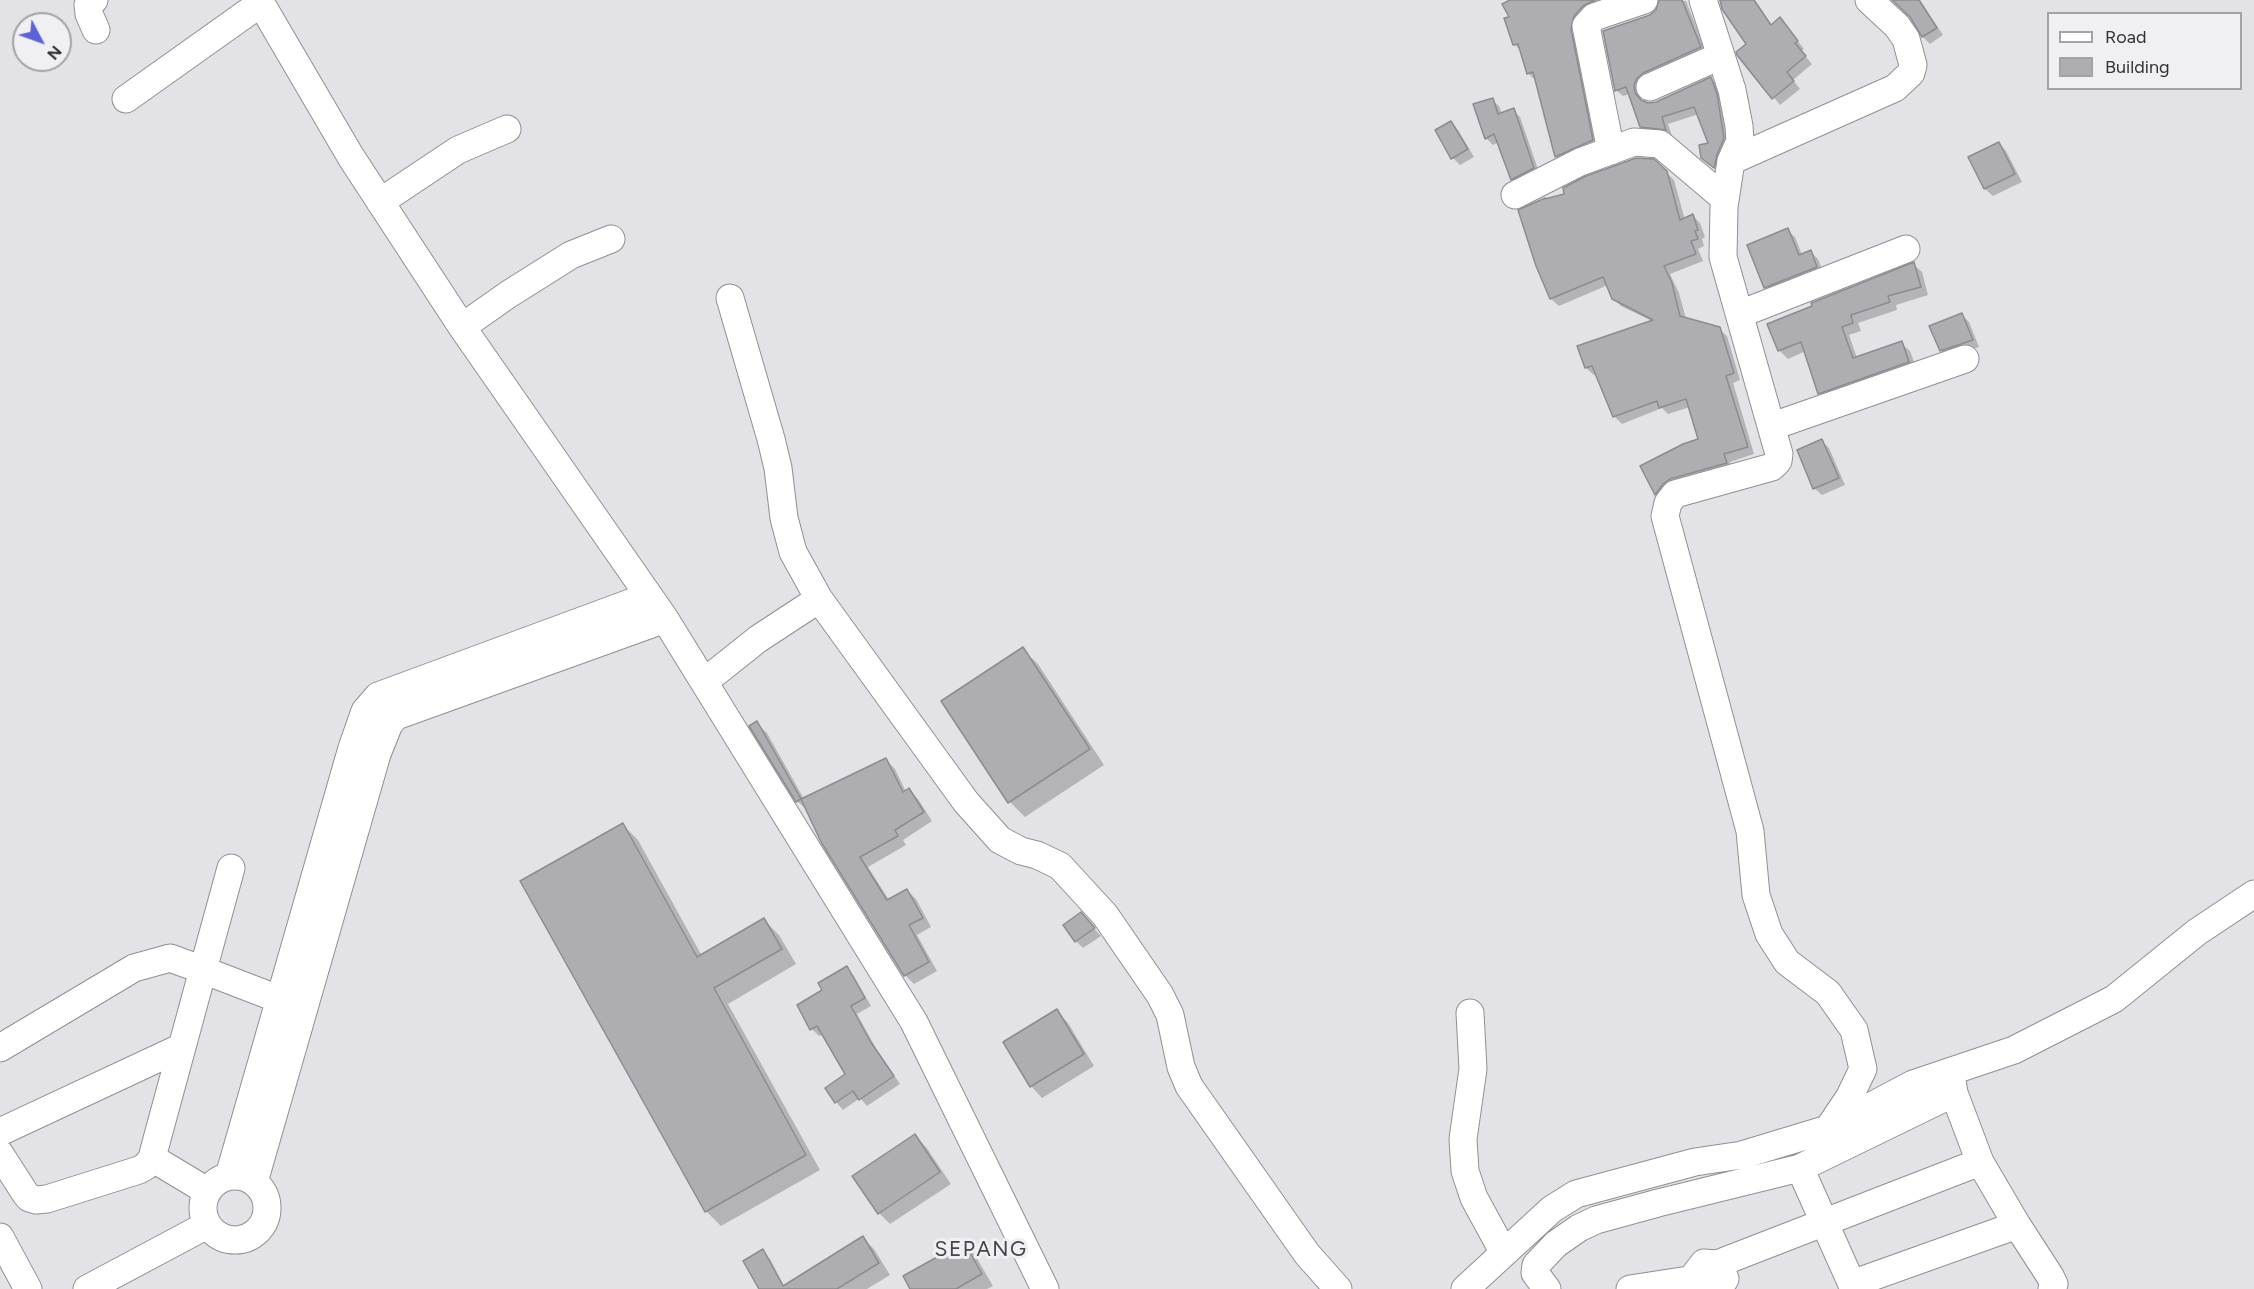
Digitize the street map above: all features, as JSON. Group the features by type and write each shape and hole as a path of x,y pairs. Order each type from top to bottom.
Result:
{"street":[{"path":"94,0 88,5 96,30"},
{"path":"1611,151 1586,26 1594,17 1644,0"},
{"path":"1703,0 1732,90 1739,126 1740,141 1731,161 1725,199 1723,257 1773,426 1779,454 1778,461 1772,467 1675,494 1668,503 1665,516 1750,831 1756,895 1769,934 1786,962 1828,993 1854,1030 1863,1069 1849,1098 1828,1129"},
{"path":"1731,161 1895,88 1911,73 1913,65 1906,39 1898,26 1869,0"},
{"path":"126,99 260,2 351,157 462,327 665,619 914,1022 1045,1289"},
{"path":"1650,87 1720,56"},
{"path":"380,202 458,150 507,129"},
{"path":"1515,195 1580,162 1634,142 1660,144 1725,199"},
{"path":"462,327 571,255 611,239"},
{"path":"1740,314 1906,249"},
{"path":"730,298 771,439 778,468 784,518 794,552 819,598 966,802 1000,840 1060,866 1105,915 1160,994 1170,1015 1181,1067 1189,1086 1307,1254 1338,1289"},
{"path":"1773,426 1965,359"},
{"path":"152,1158 230,1183 265,1196 267,1214 264,1222 253,1235 236,1241 227,1240 212,1232 207,1225 202,1208 230,1183 384,734 396,716 428,691 578,636 650,596"},
{"path":"704,682 758,639 819,598"},
{"path":"578,636 665,619"},
{"path":"0,1154 25,1193 29,1198 36,1200 48,1199 146,1166 152,1158 231,868"},
{"path":"1547,1289 1535,1273 1536,1265 1556,1244 1578,1228 1596,1220 1658,1203 1800,1168 1952,1081 2114,999 2197,932 2254,894"},
{"path":"0,1048 134,968 170,958 292,1004"},
{"path":"1470,1013 1473,1069 1463,1138 1465,1171 1474,1198 1503,1253"},
{"path":"0,1132 182,1047"},
{"path":"1465,1289 1552,1209 1576,1194 1695,1162 1742,1155 1828,1129 1913,1084 1952,1081"},
{"path":"1952,1081 1980,1162 2016,1225 2050,1276 2054,1284 2052,1289"},
{"path":"1630,1289 1715,1282 1824,1222 1980,1162"},
{"path":"1800,1168 1853,1286 2016,1225"},
{"path":"87,1289 207,1225"},
{"path":"0,1237 28,1289"}],"building":[{"path":"1510,0 1595,0 1583,6 1574,16 1571,29 1593,140 1555,157 1533,72 1527,74 1518,44 1513,45 1504,18 1509,17 1502,4"},
{"path":"1659,0 1682,0 1701,47 1643,73 1634,85 1635,93 1641,100 1648,103 1656,102 1711,77 1717,94 1724,138 1714,168 1701,158 1699,145 1708,143 1694,107 1662,117 1666,130 1640,127 1626,87 1615,91 1603,31 1650,15 1656,10"},
{"path":"1720,0 1754,0 1771,25 1780,17 1798,41 1795,43 1806,56 1787,72 1794,81 1772,99 1737,55 1736,52 1746,44 1722,9"},
{"path":"1892,0 1919,0 1937,28 1922,37 1910,17"},
{"path":"1493,98 1498,114 1514,108 1534,168 1511,180 1494,134 1485,139 1473,104"},
{"path":"1451,121 1468,149 1451,159 1435,130"},
{"path":"1999,142 2015,174 1984,189 1968,157"},
{"path":"1636,158 1654,159 1667,171 1680,220 1693,214 1698,239 1691,241 1696,254 1664,266 1672,283 1680,316 1720,327 1734,373 1726,376 1748,447 1724,454 1727,463 1670,479 1655,495 1640,466 1698,439 1686,399 1659,408 1657,401 1613,417 1592,366 1585,368 1577,346 1653,320 1612,299 1603,277 1550,299 1536,266 1518,210 1545,198 1564,194 1563,188 1586,176"},
{"path":"1788,228 1799,255 1811,250 1817,267 1764,288 1747,245"},
{"path":"1914,262 1921,287 1888,296 1890,302 1851,315 1853,323 1842,327 1853,358 1902,341 1909,362 1818,394 1801,342 1778,351 1767,324 1812,306 1811,303"},
{"path":"1962,313 1973,340 1940,351 1929,326"},
{"path":"1822,439 1839,478 1813,489 1797,450"},
{"path":"1023,647 1090,749 1008,803 941,701"},
{"path":"757,721 801,799 796,802 749,726"},
{"path":"886,758 903,792 909,788 924,812 895,830 898,836 860,857 887,900 907,889 923,918 909,925 929,962 904,976 821,842 801,799"},
{"path":"623,823 697,957 764,918 782,949 714,988 806,1155 705,1212 520,881"},
{"path":"1081,912 1095,928 1075,942 1063,925"},
{"path":"847,966 865,998 851,1006 870,1041 894,1076 859,1100 853,1091 835,1103 825,1088 845,1074 817,1026 810,1030 797,1005 822,990 818,983"},
{"path":"1057,1009 1084,1054 1030,1087 1003,1042"},
{"path":"915,1134 940,1172 878,1214 852,1176"},
{"path":"863,1236 879,1263 837,1289 759,1289 743,1261 763,1249 783,1286"},
{"path":"964,1242 982,1274 956,1289 910,1289 903,1276"}],"district":[{"name":"SEPANG","path":"981,1250"}]}
